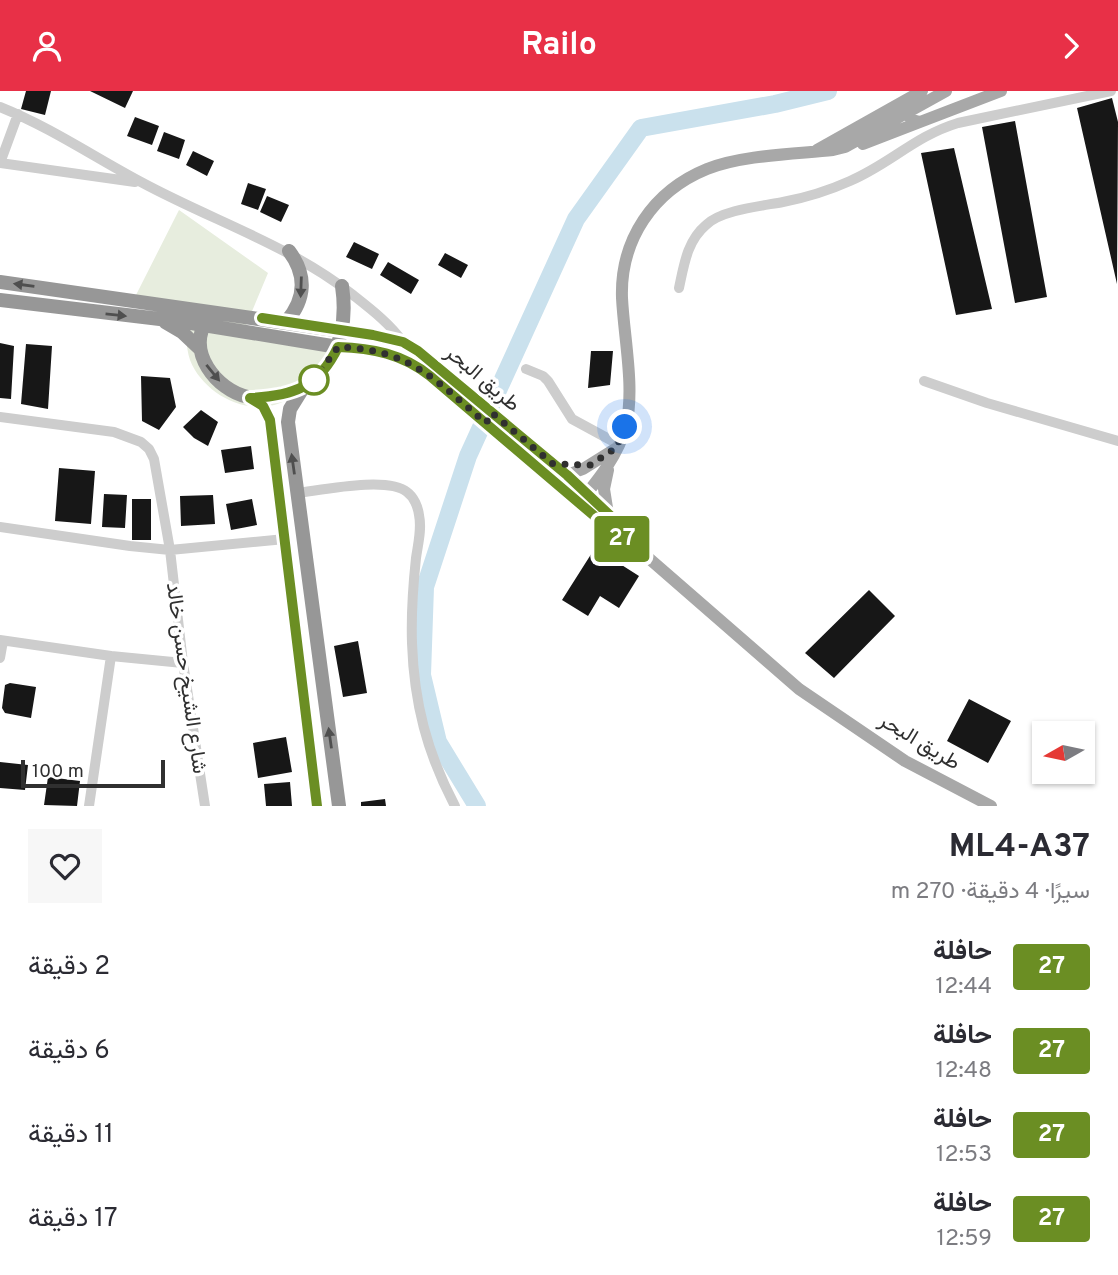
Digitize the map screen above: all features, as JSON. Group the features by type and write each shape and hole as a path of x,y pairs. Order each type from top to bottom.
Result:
{"highway":[{"path":"286,322 300,300 303,287 297,262 289,251"},
{"name":"طريق البحر","path":"0,282 342,331"},
{"path":"339,806 288,422 290,409 303,388 324,370 331,345 342,331 342,286"},
{"path":"70,310 74,292"},
{"path":"0,300 204,325 331,345"},
{"path":"213,311 204,325 200,348 205,363 224,385 263,406 270,420 317,806"},
{"path":"161,320 182,332 200,348"},
{"path":"325,328 331,345"},
{"path":"250,398 290,393 303,388"}],"main road":[{"path":"845,147 922,96 946,91"},
{"path":"608,514 604,489 628,410 622,273 638,225 652,207 680,184 707,169 730,162 866,144 1001,91"},
{"path":"922,96 941,106 960,106"},
{"path":"903,109 912,120 920,122"},
{"path":"813,152 903,109"},
{"name":"طريق البحر","path":"342,331 403,342 427,358 489,418 583,498 608,514 637,548"},
{"name":"طريق البحر","path":"331,345 369,349 410,362 567,475 612,531 637,548 799,689 905,761 991,806"},
{"path":"567,475 590,465 617,446"},
{"path":"553,464 590,465"},
{"path":"583,498 610,464"}],"street":[{"path":"679,288 687,251 706,224 740,210 786,202 850,182 936,130 1111,91"},
{"path":"0,107 52,130 142,183 289,251 342,286 387,321 403,342"},
{"path":"18,114 0,163 142,183"},
{"path":"526,369 548,381 572,419 617,446"},
{"path":"924,381 987,403 1118,441"},
{"name":"شارع الشيخ حسن خالد","path":"0,417 114,432 141,442 149,449 154,459 170,549 183,663 205,806"},
{"path":"297,493 381,484 399,487 415,501 419,516 412,599 416,685 427,744 455,806"},
{"path":"0,527 130,546 170,549 285,539"},
{"path":"0,658 1,640 183,663"},
{"path":"89,806 111,656"}],"green space":[{"path":"179,210 268,273 245,328 328,347 319,367 290,398 261,407 246,406 218,394 206,384 190,360 186,322 136,295"}],"building":[{"path":"26,91 51,91 45,115 21,109"},
{"path":"90,91 133,91 125,108"},
{"path":"1112,98 1118,122 1117,284 1077,108"},
{"path":"135,117 159,126 152,145 127,136"},
{"path":"1015,121 1047,297 1015,303 982,127"},
{"path":"164,132 185,140 179,159 157,151"},
{"path":"954,148 992,309 956,315 921,153"},
{"path":"193,151 214,161 207,176 186,165"},
{"path":"248,183 266,189 258,210 241,204"},
{"path":"267,196 289,205 281,222 260,212"},
{"path":"354,242 379,254 372,269 346,257"},
{"path":"445,253 468,265 461,278 438,265"},
{"path":"388,262 419,280 411,294 380,275"},
{"path":"0,343 14,346 11,399 0,398"},
{"path":"26,344 52,346 48,409 21,404"},
{"path":"591,351 613,351 610,385 588,388"},
{"path":"141,376 170,378 176,407 159,430 142,421"},
{"path":"201,410 218,422 208,446 194,438 183,427"},
{"path":"251,446 254,469 225,473 221,450"},
{"path":"59,468 95,471 91,524 55,521"},
{"path":"104,494 127,495 125,528 102,527"},
{"path":"213,495 215,524 181,526 180,496"},
{"path":"132,499 151,499 151,540 132,540"},
{"path":"252,499 257,525 231,530 226,504"},
{"path":"595,548 639,576 619,608 600,596 588,616 562,600"},
{"path":"869,590 895,616 834,678 805,653"},
{"path":"358,641 367,693 343,697 334,646"},
{"path":"10,683 36,687 31,718 5,713 2,708 5,685"},
{"path":"969,699 1011,721 988,763 947,741"},
{"path":"286,737 292,772 258,778 253,743"},
{"path":"0,762 28,765 25,790 0,788"},
{"path":"48,777 80,781 77,806 44,805"},
{"path":"290,782 292,806 266,806 264,784"},
{"path":"385,799 386,806 361,806 361,802"}],"waterway":[{"path":"477,806 438,742 422,675 425,587 468,456 576,219 641,128 775,104 828,91"}],"bus line":[{"name":"27","path":"262,318 373,335 403,342 418,351 567,475 618,523 637,548 612,531 421,368 399,357 369,349 338,347 324,370 303,388 290,393 250,398 263,406 270,420 317,806"}],"route":[{"path":"314,380 338,347 369,349 399,357 421,368 486,423 492,413 553,464 590,465 616,448 625,427"}]}
